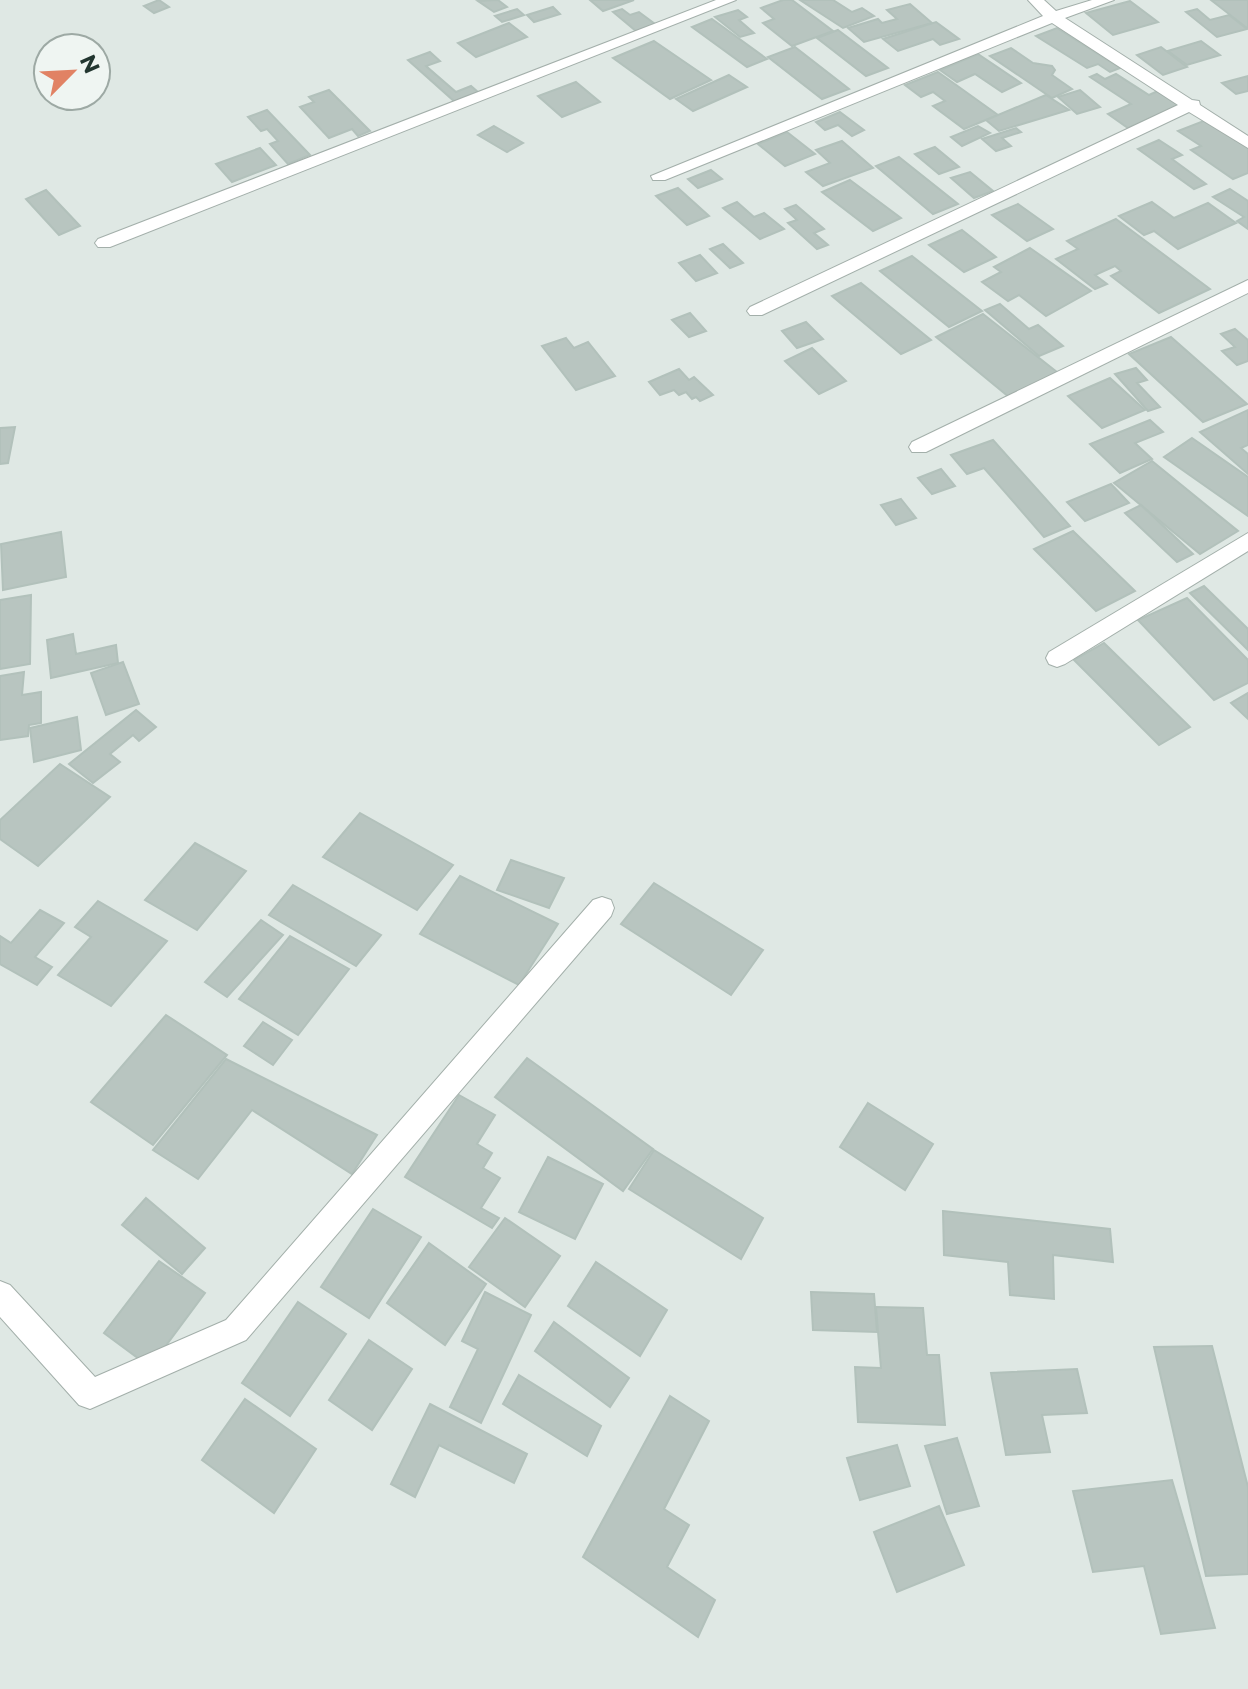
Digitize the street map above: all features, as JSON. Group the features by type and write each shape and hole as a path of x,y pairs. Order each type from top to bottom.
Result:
{"street":[{"path":"104,243 729,0"},
{"path":"1035,0 1053,17 1193,104 1248,143"},
{"path":"659,176 1053,17 1107,0"},
{"path":"756,311 1193,104"},
{"path":"919,447 1248,286"},
{"path":"1057,658 1248,541"},
{"path":"0,1295 90,1394 236,1330 602,908"}],"building":[{"path":"159,0 169,7 154,13 144,6"},
{"path":"498,0 507,7 494,12 478,1"},
{"path":"590,0 634,0 603,11"},
{"path":"792,0 833,31 792,46 763,23 774,19 761,8"},
{"path":"800,0 833,0 852,12 862,8 874,16 843,28"},
{"path":"1211,0 1248,0 1248,27 1247,28"},
{"path":"1130,1 1158,22 1113,35 1086,13"},
{"path":"910,4 932,23 864,42 848,28 878,19 882,23 897,19 887,10"},
{"path":"553,7 560,14 534,22 527,15"},
{"path":"517,9 524,15 502,22 495,16"},
{"path":"622,9 630,15 639,12 655,24 636,31 613,12"},
{"path":"1197,9 1210,20 1229,15 1247,29 1217,37 1186,12"},
{"path":"738,10 747,17 739,20 754,33 740,37 715,17"},
{"path":"712,19 767,59 747,67 692,27"},
{"path":"936,22 959,39 940,45 933,39 898,51 883,39"},
{"path":"509,23 527,37 476,57 458,43"},
{"path":"1057,28 1120,68 1110,72 1098,64 1087,68 1036,36"},
{"path":"838,30 888,68 866,76 817,38"},
{"path":"654,41 711,80 670,99 613,58"},
{"path":"1201,41 1220,55 1187,65 1168,51"},
{"path":"795,47 849,89 822,99 768,57"},
{"path":"1161,47 1187,67 1163,75 1137,55"},
{"path":"1011,48 1033,63 1052,66 1055,70 1052,75 1072,89 1052,98 990,56"},
{"path":"430,52 440,61 426,66 456,92 471,86 479,93 455,102 408,60"},
{"path":"978,54 1021,83 1002,92 975,74 957,82 940,70"},
{"path":"938,72 998,115 964,129 933,106 945,101 933,92 921,97 905,85"},
{"path":"1097,74 1105,79 1116,74 1149,95 1158,91 1180,105 1128,128 1108,114 1131,104 1090,77"},
{"path":"729,75 747,87 693,111 676,99"},
{"path":"1248,76 1248,91 1236,94 1222,83"},
{"path":"576,82 600,102 562,117 538,96"},
{"path":"329,90 370,131 358,136 352,129 329,138 300,107 314,102 309,97"},
{"path":"1080,90 1100,107 1077,114 1058,97"},
{"path":"1046,95 1069,110 999,131 986,120"},
{"path":"267,110 310,155 288,164 270,144 278,141 267,129 261,131 248,117"},
{"path":"840,112 864,130 852,136 838,125 825,130 816,122"},
{"path":"1206,120 1248,148 1248,173 1233,179 1191,150 1201,146 1178,131"},
{"path":"494,126 523,143 507,152 478,135"},
{"path":"978,126 990,133 962,146 951,137"},
{"path":"1016,128 1021,132 1002,138 1011,146 996,151 982,139"},
{"path":"787,132 815,154 785,166 758,144"},
{"path":"1159,140 1182,155 1172,159 1206,184 1194,189 1138,149"},
{"path":"842,141 873,168 823,186 806,172 830,163 816,150"},
{"path":"935,147 959,167 939,174 915,154"},
{"path":"260,148 276,165 232,182 216,164"},
{"path":"899,157 958,204 933,214 876,166"},
{"path":"711,170 722,179 698,188 688,179"},
{"path":"970,172 993,191 974,198 951,178"},
{"path":"850,180 901,218 873,231 822,192"},
{"path":"678,188 709,216 687,225 656,196"},
{"path":"1230,189 1248,201 1248,229 1237,221 1244,217 1213,197"},
{"path":"46,190 80,226 59,235 26,199"},
{"path":"737,202 754,217 764,213 784,229 760,239 723,208"},
{"path":"1152,202 1174,218 1208,203 1236,223 1178,249 1154,231 1144,235 1119,216"},
{"path":"1018,204 1053,229 1027,241 992,215"},
{"path":"796,205 824,229 814,233 828,245 817,249 788,223 797,220 785,209"},
{"path":"1116,219 1210,289 1159,313 1111,276 1121,271 1115,266 1095,275 1107,284 1095,289 1056,259 1078,249 1067,241"},
{"path":"962,230 996,257 964,272 929,245"},
{"path":"723,244 743,263 730,268 710,249"},
{"path":"1030,248 1091,291 1046,316 1019,295 1008,301 982,282 1001,272 994,267"},
{"path":"700,255 717,273 696,281 679,263"},
{"path":"912,256 982,311 949,327 880,271"},
{"path":"861,283 931,340 901,354 832,296"},
{"path":"1000,304 1029,329 1038,325 1063,346 1039,356 985,310"},
{"path":"690,313 706,331 689,337 672,320"},
{"path":"983,314 1057,372 1009,397 936,337"},
{"path":"806,322 823,339 797,348 782,331"},
{"path":"1235,329 1248,340 1248,361 1237,365 1222,351 1235,347 1221,334"},
{"path":"1171,337 1247,404 1203,422 1129,354"},
{"path":"566,338 574,348 588,342 615,376 576,390 542,346"},
{"path":"812,348 846,381 819,394 785,361"},
{"path":"1136,368 1147,380 1137,383 1160,407 1148,411 1115,374"},
{"path":"679,369 689,380 694,377 713,395 700,401 696,397 692,399 686,392 679,395 674,390 660,395 649,382"},
{"path":"1110,378 1145,410 1102,428 1068,396"},
{"path":"1248,410 1248,445 1241,448 1248,454 1248,474 1200,432"},
{"path":"1150,420 1163,432 1135,443 1152,459 1120,473 1090,444"},
{"path":"15,427 8,463 0,464 0,428"},
{"path":"1192,438 1248,477 1248,516 1164,457"},
{"path":"993,440 1070,526 1044,537 984,468 967,474 951,455"},
{"path":"1152,461 1238,531 1200,554 1114,483"},
{"path":"941,469 955,486 932,494 918,478"},
{"path":"1111,484 1129,503 1085,521 1067,502"},
{"path":"901,499 916,518 896,525 881,505"},
{"path":"1141,505 1193,554 1177,562 1125,513"},
{"path":"1073,531 1135,591 1096,611 1034,549"},
{"path":"61,532 66,577 3,590 1,544"},
{"path":"1204,586 1248,629 1248,650 1190,593"},
{"path":"31,595 30,664 0,669 0,600"},
{"path":"1187,598 1248,660 1248,683 1214,700 1138,620"},
{"path":"73,634 76,654 116,645 118,663 51,678 47,640"},
{"path":"1104,643 1190,727 1159,745 1074,660"},
{"path":"123,662 139,704 106,715 91,673"},
{"path":"24,672 22,695 41,692 41,723 29,725 28,736 0,740 0,676"},
{"path":"1248,693 1248,719 1231,703"},
{"path":"136,710 156,727 139,741 133,735 110,754 120,762 93,783 69,764"},
{"path":"77,717 81,750 34,762 30,728"},
{"path":"60,764 110,797 38,866 0,839 0,820"},
{"path":"360,813 453,865 417,910 323,857"},
{"path":"195,843 246,871 197,930 145,900"},
{"path":"511,860 564,878 549,908 497,890"},
{"path":"460,876 558,924 519,985 420,934"},
{"path":"654,883 763,950 731,995 621,924"},
{"path":"293,885 381,935 356,966 269,915"},
{"path":"98,901 167,941 111,1006 58,975 91,937 75,927"},
{"path":"40,910 64,923 35,957 52,967 37,985 0,964 0,936 11,943"},
{"path":"261,920 283,935 227,997 205,982"},
{"path":"290,936 349,969 298,1035 239,999"},
{"path":"166,1015 227,1055 153,1145 91,1102"},
{"path":"263,1022 292,1040 273,1065 244,1046"},
{"path":"527,1058 653,1149 623,1191 495,1097"},
{"path":"226,1059 377,1135 352,1174 252,1110 198,1179 153,1150"},
{"path":"459,1095 495,1115 477,1144 492,1153 483,1168 500,1178 481,1208 499,1218 492,1228 405,1177"},
{"path":"868,1103 933,1144 905,1190 840,1147"},
{"path":"654,1150 763,1218 741,1259 629,1189"},
{"path":"548,1157 603,1184 575,1239 519,1212"},
{"path":"146,1198 205,1248 182,1274 122,1225"},
{"path":"373,1209 421,1237 369,1318 321,1287"},
{"path":"943,1211 1110,1229 1113,1262 1053,1255 1054,1299 1010,1295 1008,1262 944,1255"},
{"path":"505,1218 560,1256 525,1307 469,1267"},
{"path":"429,1243 486,1284 445,1345 387,1303"},
{"path":"159,1261 205,1293 150,1367 104,1333"},
{"path":"596,1262 667,1310 640,1356 568,1306"},
{"path":"485,1292 531,1315 481,1423 450,1407 478,1349 462,1341"},
{"path":"811,1292 874,1294 877,1332 813,1330"},
{"path":"298,1302 346,1334 290,1416 242,1383"},
{"path":"876,1307 923,1308 927,1355 939,1355 945,1425 858,1422 855,1367 881,1368"},
{"path":"554,1322 629,1378 610,1407 535,1351"},
{"path":"369,1340 412,1369 372,1430 329,1400"},
{"path":"1212,1346 1248,1487 1248,1574 1206,1576 1154,1347"},
{"path":"1077,1369 1087,1413 1042,1415 1050,1452 1006,1455 991,1373"},
{"path":"519,1375 601,1426 587,1456 503,1404"},
{"path":"670,1396 709,1421 664,1509 689,1525 667,1567 715,1600 698,1637 583,1557"},
{"path":"245,1399 316,1449 274,1513 202,1460"},
{"path":"430,1404 527,1454 514,1483 439,1445 415,1497 391,1484"},
{"path":"957,1438 979,1506 947,1514 925,1446"},
{"path":"897,1445 910,1486 860,1500 847,1458"},
{"path":"1172,1480 1215,1628 1161,1634 1144,1566 1093,1572 1073,1491"},
{"path":"939,1506 964,1565 897,1592 874,1532"}]}
